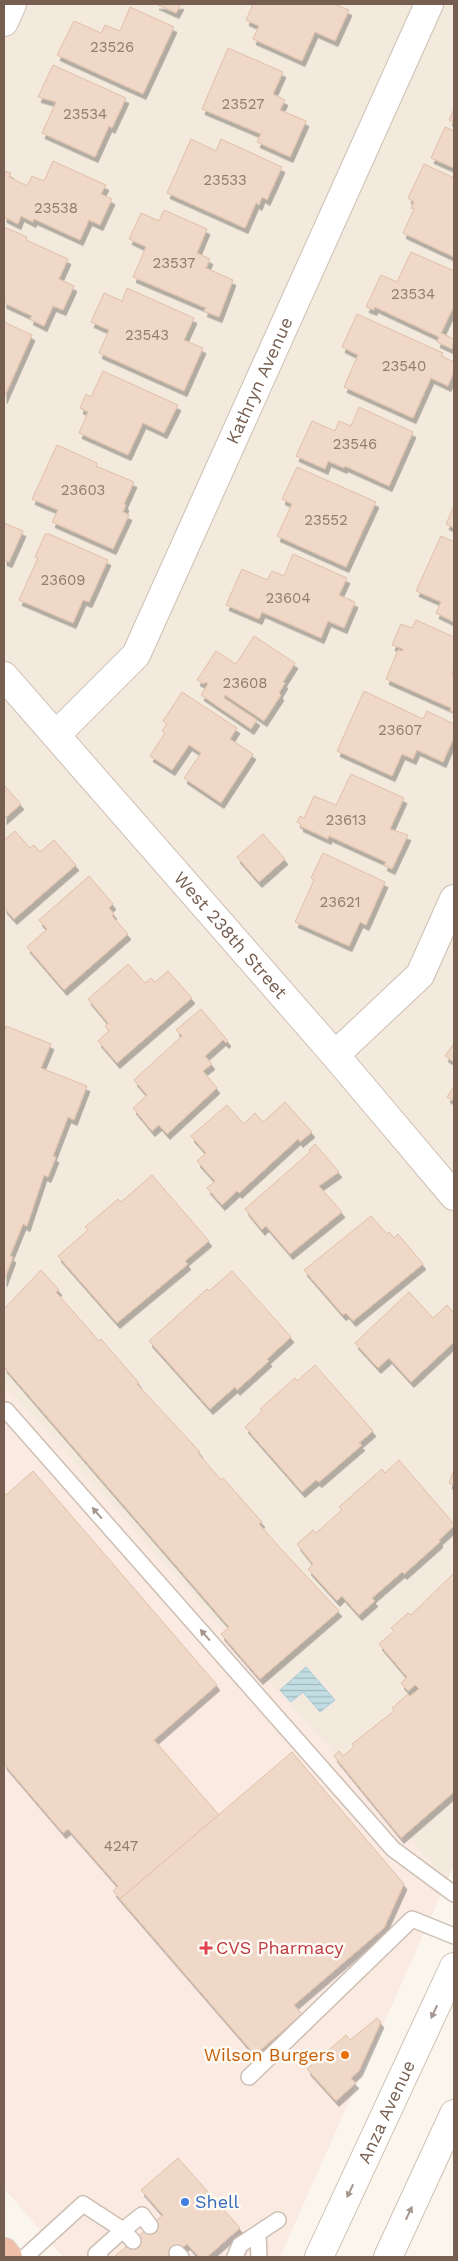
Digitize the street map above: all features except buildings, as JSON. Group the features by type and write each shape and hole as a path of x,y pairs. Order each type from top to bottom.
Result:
{"highway":[{"path":"4,2252 8,2257"}],"street":[{"path":"4,22 12,4"},
{"name":"Kathryn Avenue","path":"56,735 136,655 429,4"},
{"name":"West 238th Street","path":"4,676 336,1056 454,1196"},
{"path":"336,1056 420,975 454,899"},
{"name":"Anza Avenue","path":"319,2257 454,1967"},
{"path":"388,2257 454,2114"}],"lane":[{"path":"6,1410 393,1850 454,1894"},
{"path":"249,2077 412,1918 454,1936"},
{"path":"25,2257 83,2204 128,2236"},
{"path":"100,2257 96,2254 128,2236 142,2215 150,2226"},
{"path":"235,2257 240,2245 278,2220"},
{"path":"258,2234 259,2257"}],"shaded area":[{"path":"4,4 454,4 454,1866 447,1881 4,1385"},
{"path":"4,1385 447,1881 280,2257 63,2257 4,2188"}],"water":[{"path":"306,1667 335,1700 320,1712 303,1692 291,1702 280,1690"}],"place":[{"name":"CVS Pharmacy","path":"206,1948"},
{"name":"Wilson Burgers","path":"345,2055"},
{"name":"Shell","path":"185,2202"}]}
